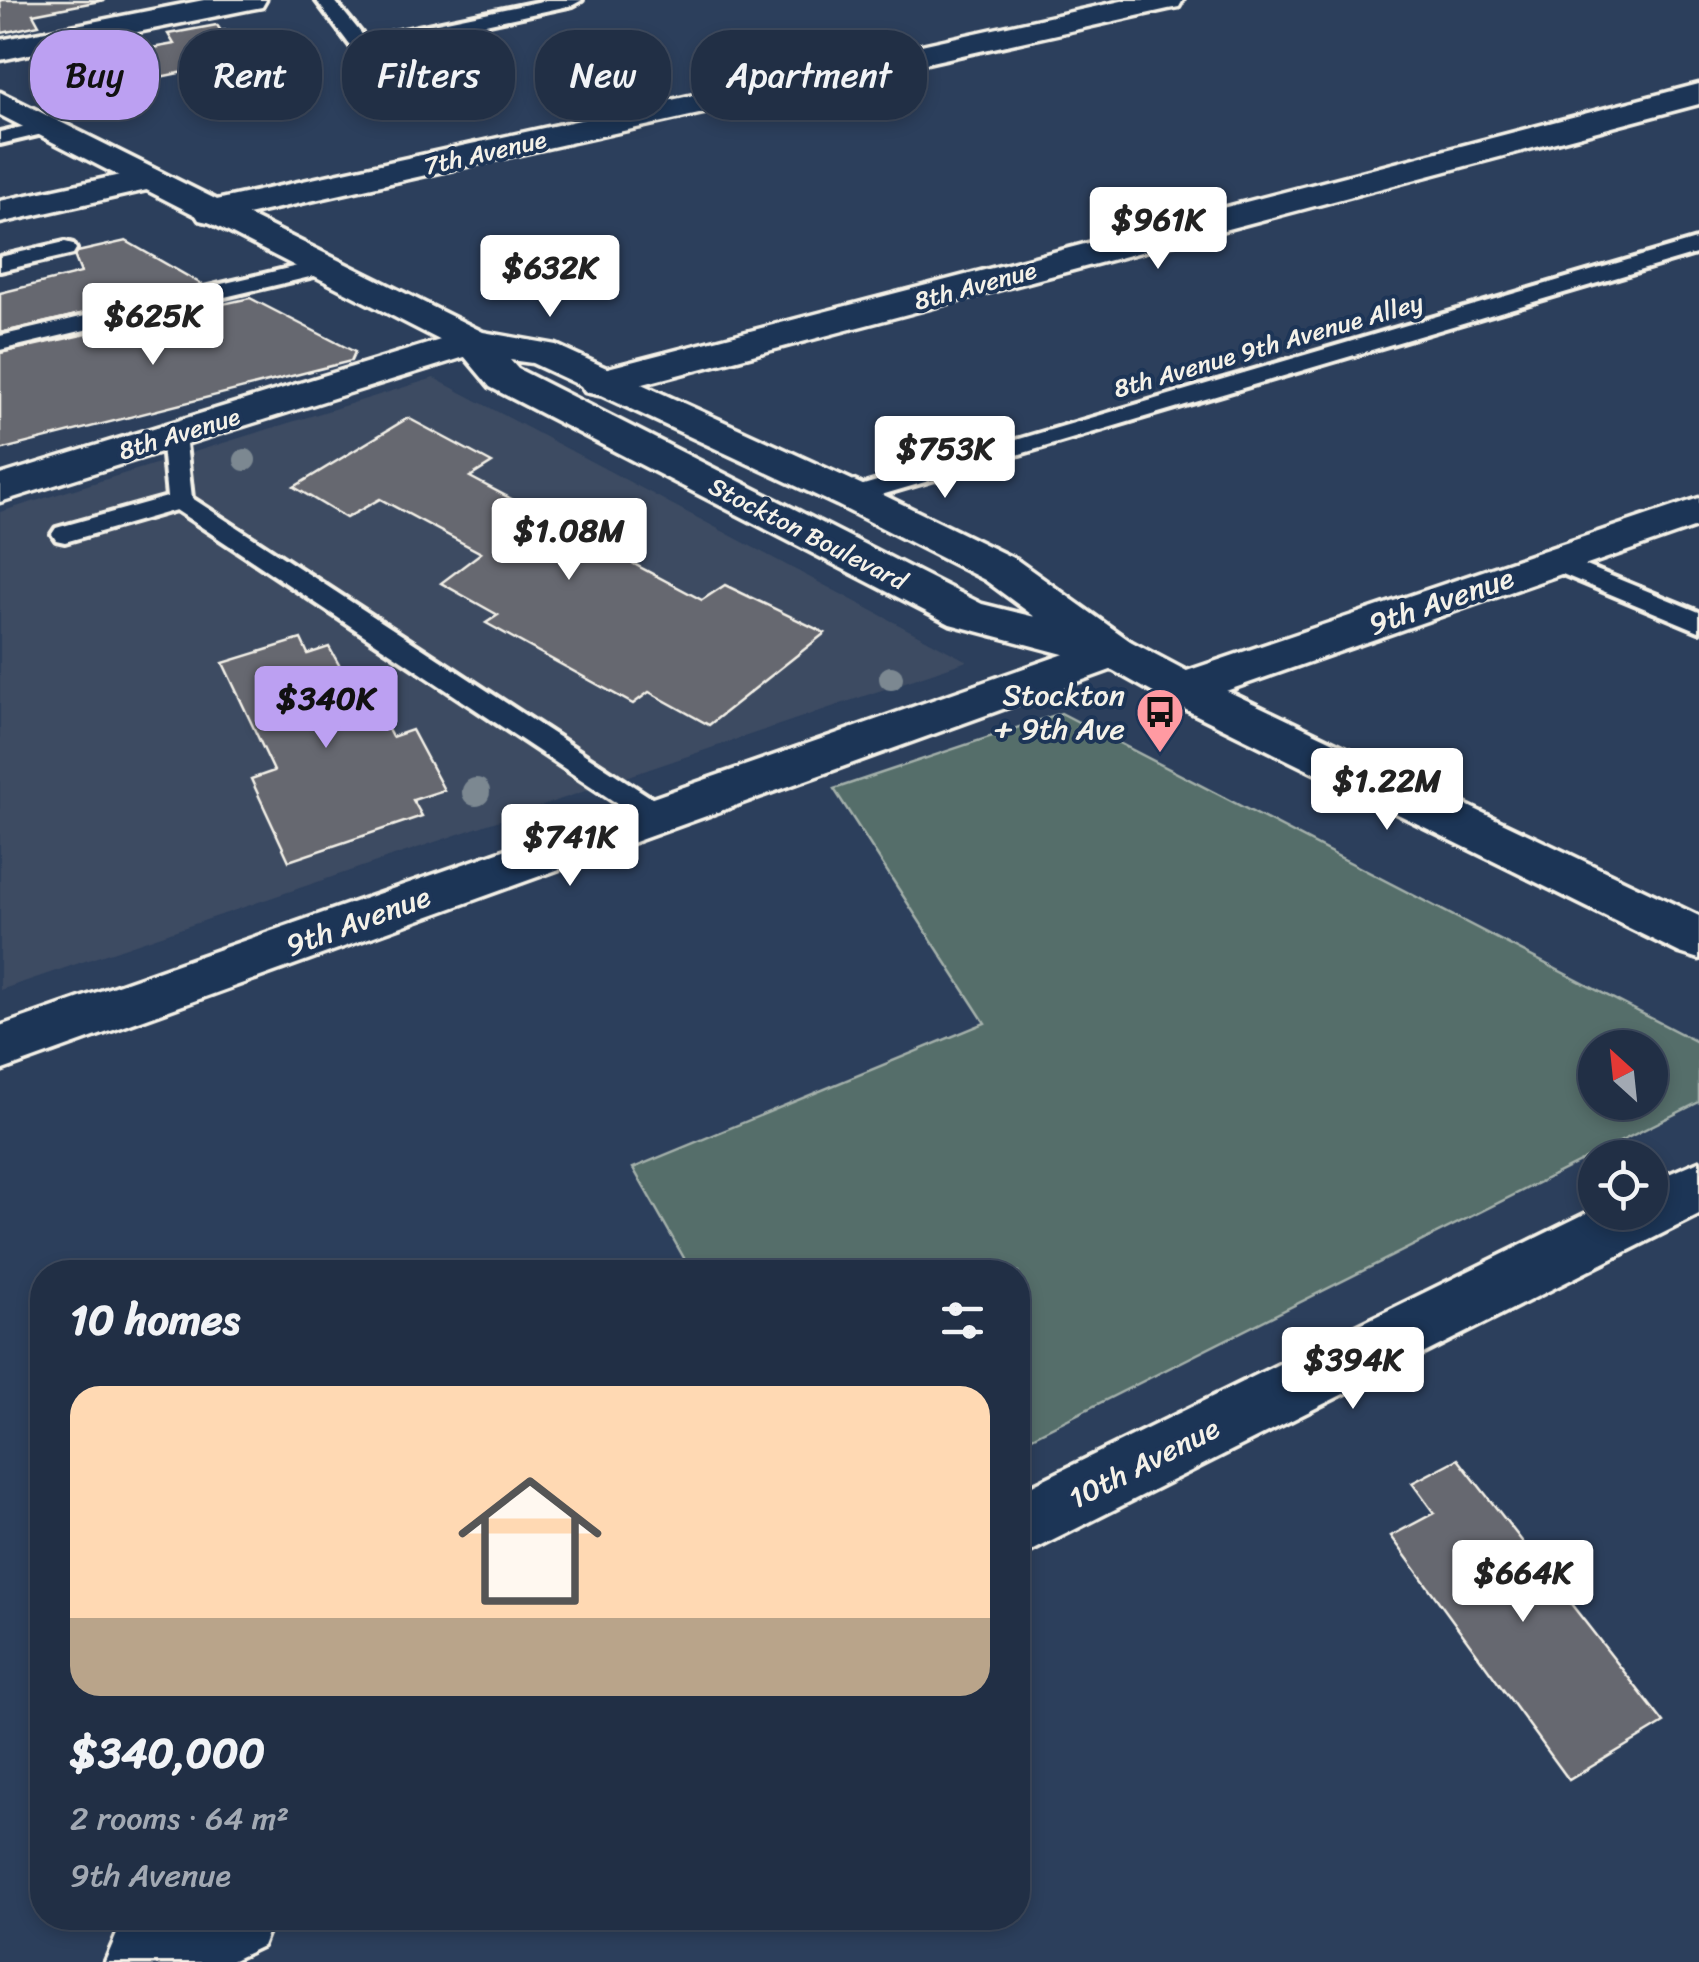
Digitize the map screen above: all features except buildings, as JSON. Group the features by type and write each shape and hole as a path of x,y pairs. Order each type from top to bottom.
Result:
{"street":[{"path":"0,50 251,0"},
{"name":"7th Avenue","path":"212,212 1168,0"},
{"name":"8th Avenue","path":"599,383 1699,94"},
{"name":"Stockton Boulevard","path":"0,102 472,342 542,353 599,383 852,496 1001,570 1113,652 1183,689 1699,940"},
{"path":"0,212 148,180"},
{"name":"Stockton Boulevard","path":"472,342 504,378 966,614 1113,652"},
{"name":"8th Avenue","path":"0,488 472,342"},
{"name":"9th Avenue","path":"1183,689 1699,512"},
{"name":"9th Avenue","path":"0,1048 1113,652"},
{"name":"10th Avenue","path":"1668,1202 1699,1186"},
{"name":"10th Avenue","path":"1030,1520 1612,1230"},
{"path":"145,1962 210,1930"}],"lane":[{"path":"325,0 360,46 457,18 573,0"},
{"path":"0,138 48,128"},
{"name":"8th Avenue 9th Avenue Alley","path":"852,496 1699,246"},
{"path":"0,264 65,248"},
{"path":"0,343 323,267"},
{"path":"173,435 180,501"},
{"path":"65,534 180,501 656,815"},
{"path":"1557,562 1699,622"}],"shaded area":[{"path":"434,378 967,661 0,990 0,512"}],"green space":[{"path":"1061,713 1699,1043 1699,1102 1668,1118 1668,1030 1578,1030 1578,1120 1663,1120 1623,1140 1578,1140 1578,1163 1030,1438 1030,1260 685,1260 633,1168 985,1023 834,789"}],"place":[{"name":"Stockton + 9th Ave","path":"1160,754"}]}
